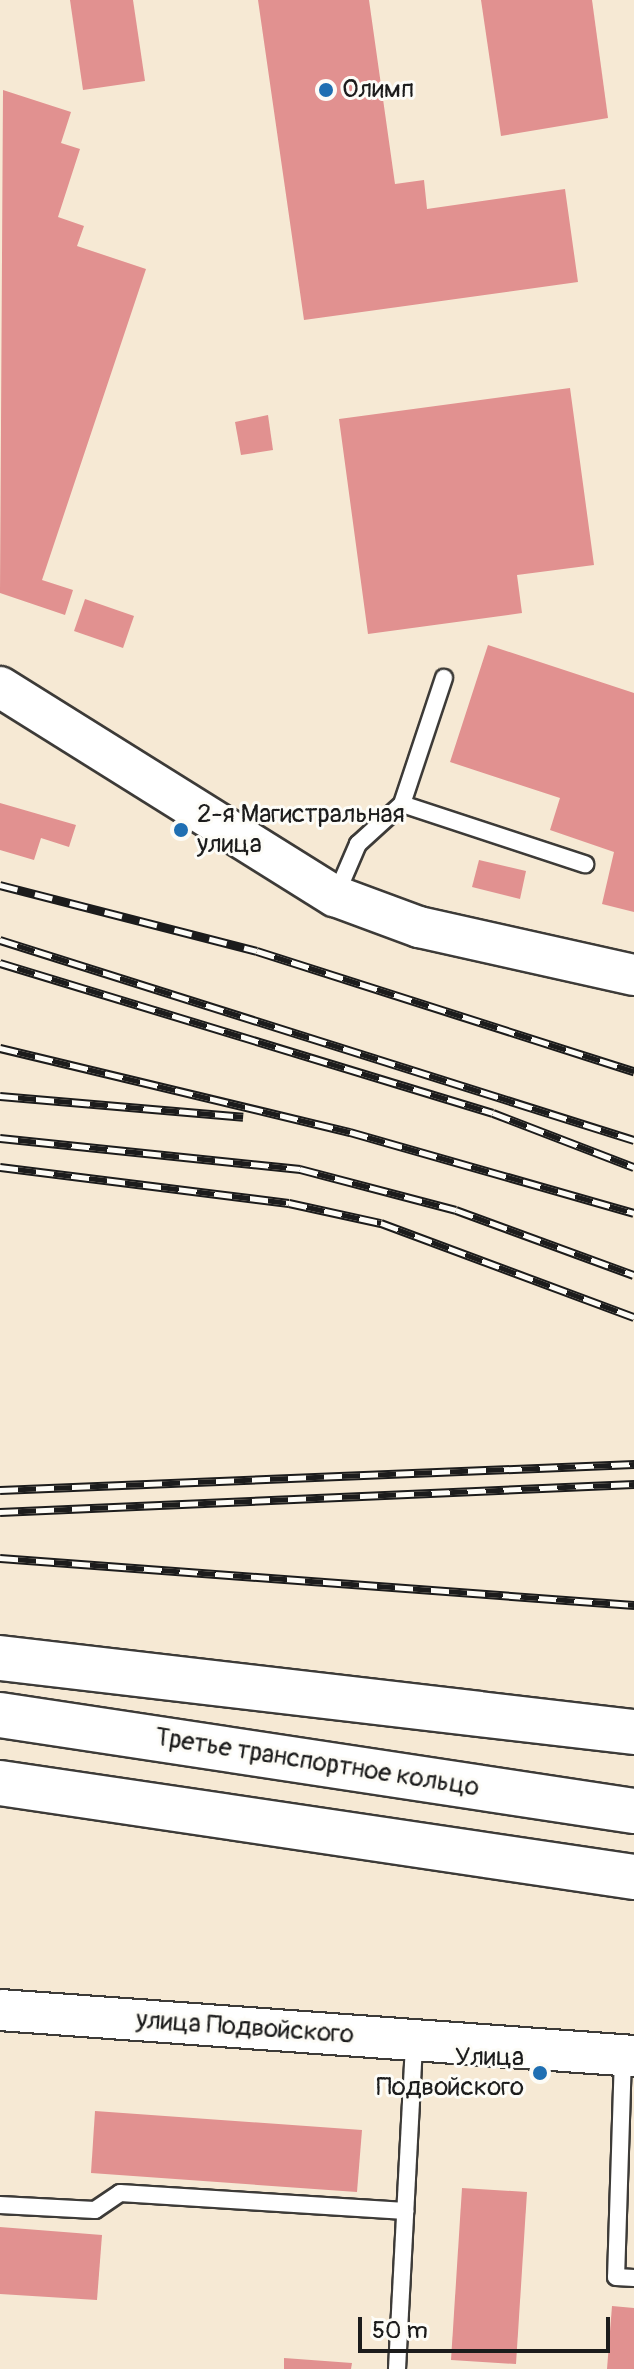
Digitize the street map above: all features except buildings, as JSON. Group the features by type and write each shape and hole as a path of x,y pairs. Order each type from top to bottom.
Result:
{"main road":[{"path":"0,1658 634,1732"},
{"name":"Третье транспортное кольцо","path":"0,1715 634,1811"},
{"path":"0,1783 634,1877"}],"street":[{"path":"0,687 335,896 419,927 634,975"},
{"name":"улица Подвойского","path":"0,2010 628,2056"}],"lane":[{"path":"335,896 358,844 402,804 444,678"},
{"path":"402,804 585,864"},
{"path":"397,2369 415,2040"},
{"path":"628,2056 616,2277 634,2278"},
{"path":"0,2205 95,2210 120,2193 405,2211"}],"railway":[{"path":"0,885 257,951 634,1071"},
{"path":"0,940 634,1140"},
{"path":"0,963 493,1113 634,1167"},
{"path":"0,1048 350,1132 634,1213"},
{"path":"0,1096 243,1117"},
{"path":"0,1138 300,1169 456,1210 634,1275"},
{"path":"0,1167 289,1203 381,1223 634,1317"},
{"path":"0,1490 634,1464"},
{"path":"0,1512 634,1484"},
{"path":"0,1558 634,1605"}],"place":[{"name":"Олимп","path":"326,90"},
{"name":"2-я Магистральная улица","path":"181,830"},
{"name":"Улица Подвойского","path":"540,2073"}]}
